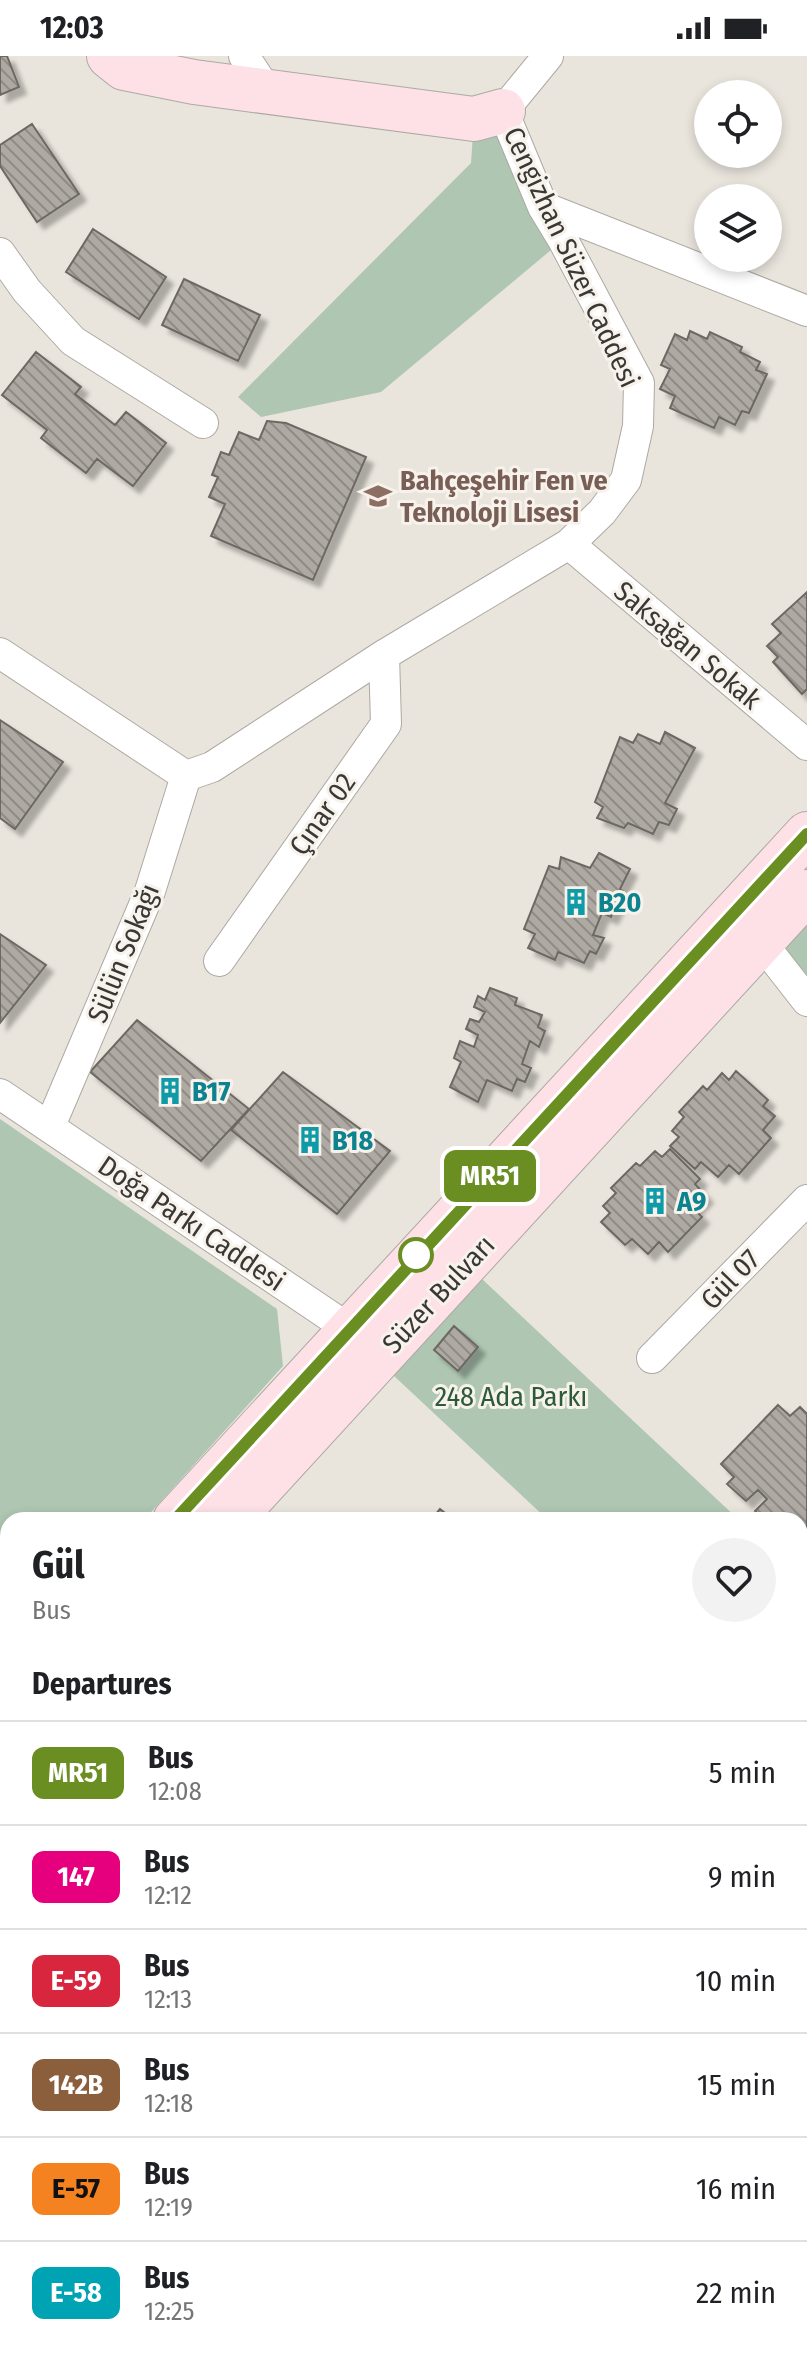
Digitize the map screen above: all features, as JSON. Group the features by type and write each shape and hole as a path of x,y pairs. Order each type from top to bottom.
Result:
{"main road":[{"name":"Cengizhan Süzer Caddesi","path":"109,56 124,68 194,82 256,74 474,119 503,111"},
{"name":"Süzer Bulvarı","path":"237,1512 363,1344 807,834"},
{"name":"Süzer Bulvarı","path":"184,1512 363,1344 807,892"}],"street":[{"path":"503,111 548,56"},
{"name":"Cengizhan Süzer Caddesi","path":"186,776 212,767 384,655 569,544 602,512 626,480 638,426 639,383 543,207 503,111"},
{"path":"543,207 807,311"},
{"path":"0,253 27,291 73,341 203,423"},
{"name":"Saksağan Sokak","path":"569,544 807,745"},
{"path":"0,653 186,776"},
{"name":"Çınar 02","path":"219,961 386,724 384,655"},
{"name":"Sülün Sokağı","path":"50,1126 150,891 186,776"},
{"path":"761,942 807,1001"},
{"name":"Doğa Parkı Caddesi","path":"0,1094 363,1344"},
{"name":"Gül 07","path":"652,1358 807,1200"}],"green space":[{"path":"503,111 563,240 381,392 261,417 238,397 471,163 474,119"},
{"path":"807,892 807,1001 761,942"},
{"path":"0,1119 277,1309 283,1366 151,1512 0,1512"},
{"name":"248 Ada Parkı","path":"466,1264 730,1512 539,1512 377,1360"}],"building":[{"path":"0,56 7,56 19,87 0,95"},
{"path":"32,124 79,194 37,222 0,166 0,145"},
{"path":"93,229 166,277 139,319 66,272"},
{"path":"184,279 260,315 238,361 162,325"},
{"path":"690,331 707,339 710,332 742,347 740,352 760,362 756,370 767,374 749,413 742,411 735,425 719,417 714,428 670,408 675,396 660,389 670,369 661,365 675,334 687,340"},
{"path":"36,352 81,387 75,394 115,425 126,412 166,443 133,486 97,459 86,473 41,438 47,430 2,395"},
{"name":"Bahçeşehir Fen ve Teknoloji Lisesi","path":"267,421 286,423 366,457 313,580 211,536 225,504 209,497 218,477 212,475 221,452 229,455 239,432 259,440"},
{"path":"807,592 807,689 802,694 773,662 778,657 767,646 781,633 772,624"},
{"path":"0,720 63,762 15,829 0,818"},
{"path":"665,732 695,748 665,803 677,809 669,825 659,822 653,834 628,823 624,828 597,818 603,807 595,802 620,737 633,743 638,734 660,744"},
{"name":"B20","path":"599,853 630,869 611,917 602,913 593,935 604,938 596,954 590,951 584,963 558,952 555,960 528,948 535,934 524,929 549,866 559,869 561,857 590,868"},
{"path":"0,934 46,965 0,1023"},
{"path":"490,988 517,998 515,1005 542,1015 538,1027 545,1031 539,1047 530,1041 522,1064 531,1068 525,1082 517,1079 512,1091 487,1080 478,1102 450,1087 461,1062 454,1058 460,1041 474,1047 478,1035 466,1029 470,1019 479,1022 485,1012 474,1007 478,996 485,1000"},
{"name":"B17","path":"137,1020 249,1109 201,1161 90,1072"},
{"path":"736,1071 768,1100 763,1106 775,1116 763,1130 771,1138 739,1174 729,1165 718,1177 701,1162 695,1169 670,1146 679,1137 672,1131 684,1117 679,1112 703,1086 707,1090 722,1073 729,1080"},
{"name":"B18","path":"283,1072 390,1151 337,1214 231,1130"},
{"name":"A9","path":"670,1149 700,1179 695,1184 706,1196 694,1209 702,1217 668,1252 659,1242 648,1254 632,1239 625,1245 601,1222 610,1213 603,1206 616,1193 611,1188 636,1163 640,1166 655,1151 662,1157"},
{"path":"454,1326 478,1347 458,1371 434,1350"},
{"path":"778,1405 790,1416 800,1407 807,1414 807,1512 756,1512 767,1499 758,1490 746,1501 727,1484 734,1477 721,1464"}],"bus line":[{"name":"MR51","path":"182,1512 807,834"}],"place":[{"name":"Bahçeşehir Fen ve Teknoloji Lisesi","path":"378,496"},
{"name":"B20","path":"576,902"},
{"name":"B17","path":"170,1091"},
{"name":"B18","path":"310,1140"},
{"name":"A9","path":"655,1201"}]}
